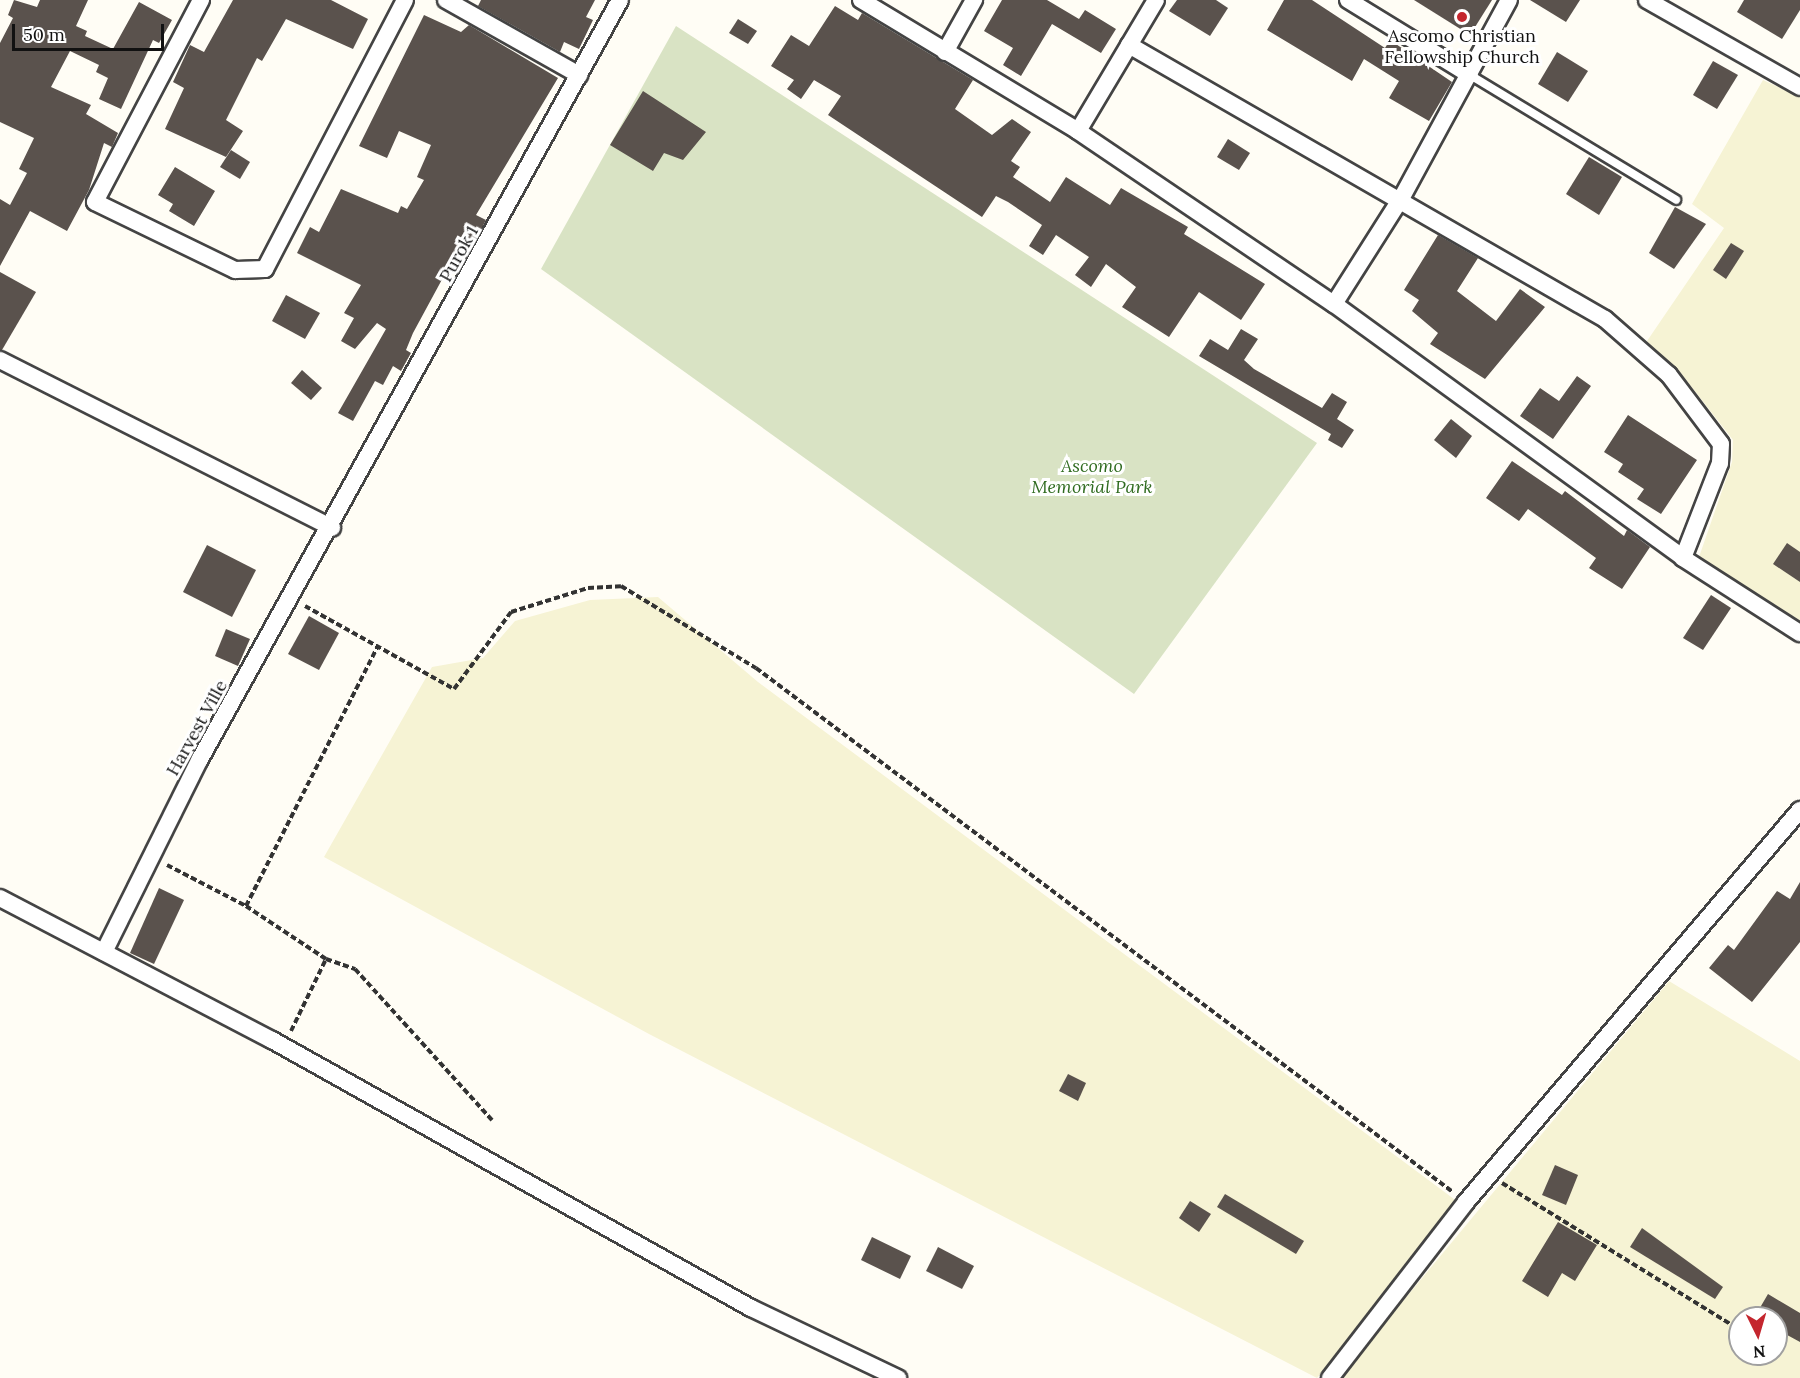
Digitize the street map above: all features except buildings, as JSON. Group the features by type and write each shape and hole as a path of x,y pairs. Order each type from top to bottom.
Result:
{"street":[{"path":"201,0 95,202 235,270 265,268 405,0"},
{"path":"446,0 579,75"},
{"name":"Purok 1","path":"333,528 620,0"},
{"path":"861,0 1078,131 1334,304 1683,558 1800,633"},
{"path":"945,52 974,0"},
{"path":"1078,131 1156,0"},
{"path":"1348,0 1470,75"},
{"path":"1334,304 1402,197 1509,0"},
{"path":"1647,0 1800,87"},
{"path":"1129,45 1402,197 1605,319 1669,375 1708,423 1721,444 1720,463 1683,558"},
{"path":"0,360 333,528"},
{"name":"Harvest Ville","path":"104,952 151,856 333,528"},
{"path":"1330,1378 1466,1202 1800,810"},
{"path":"0,898 283,1046 751,1308 898,1378"}],"lane":[{"path":"1470,75 1677,200"}],"path":[{"path":"292,599 454,689 511,612 588,588 621,586 756,668 1466,1202"},
{"path":"246,906 378,646"},
{"path":"151,856 246,906 326,959 355,969 492,1120"},
{"path":"283,1046 326,959"},
{"path":"1489,1175 1728,1323"}],"shaded area":[{"path":"1763,80 1800,97 1800,626 1699,557 1732,462 1733,440 1679,371 1645,344 1724,228 1692,204"},
{"path":"658,597 758,682 1462,1205 1317,1378 649,1034 324,857 432,667 483,658 515,621 590,600"},
{"path":"1669,981 1800,1061 1800,1378 1339,1378"}],"green space":[{"name":"Ascomo Memorial Park","path":"676,26 1317,443 1134,694 541,269"}],"place":[{"name":"Ascomo Christian Fellowship Church","path":"1462,17"}]}
